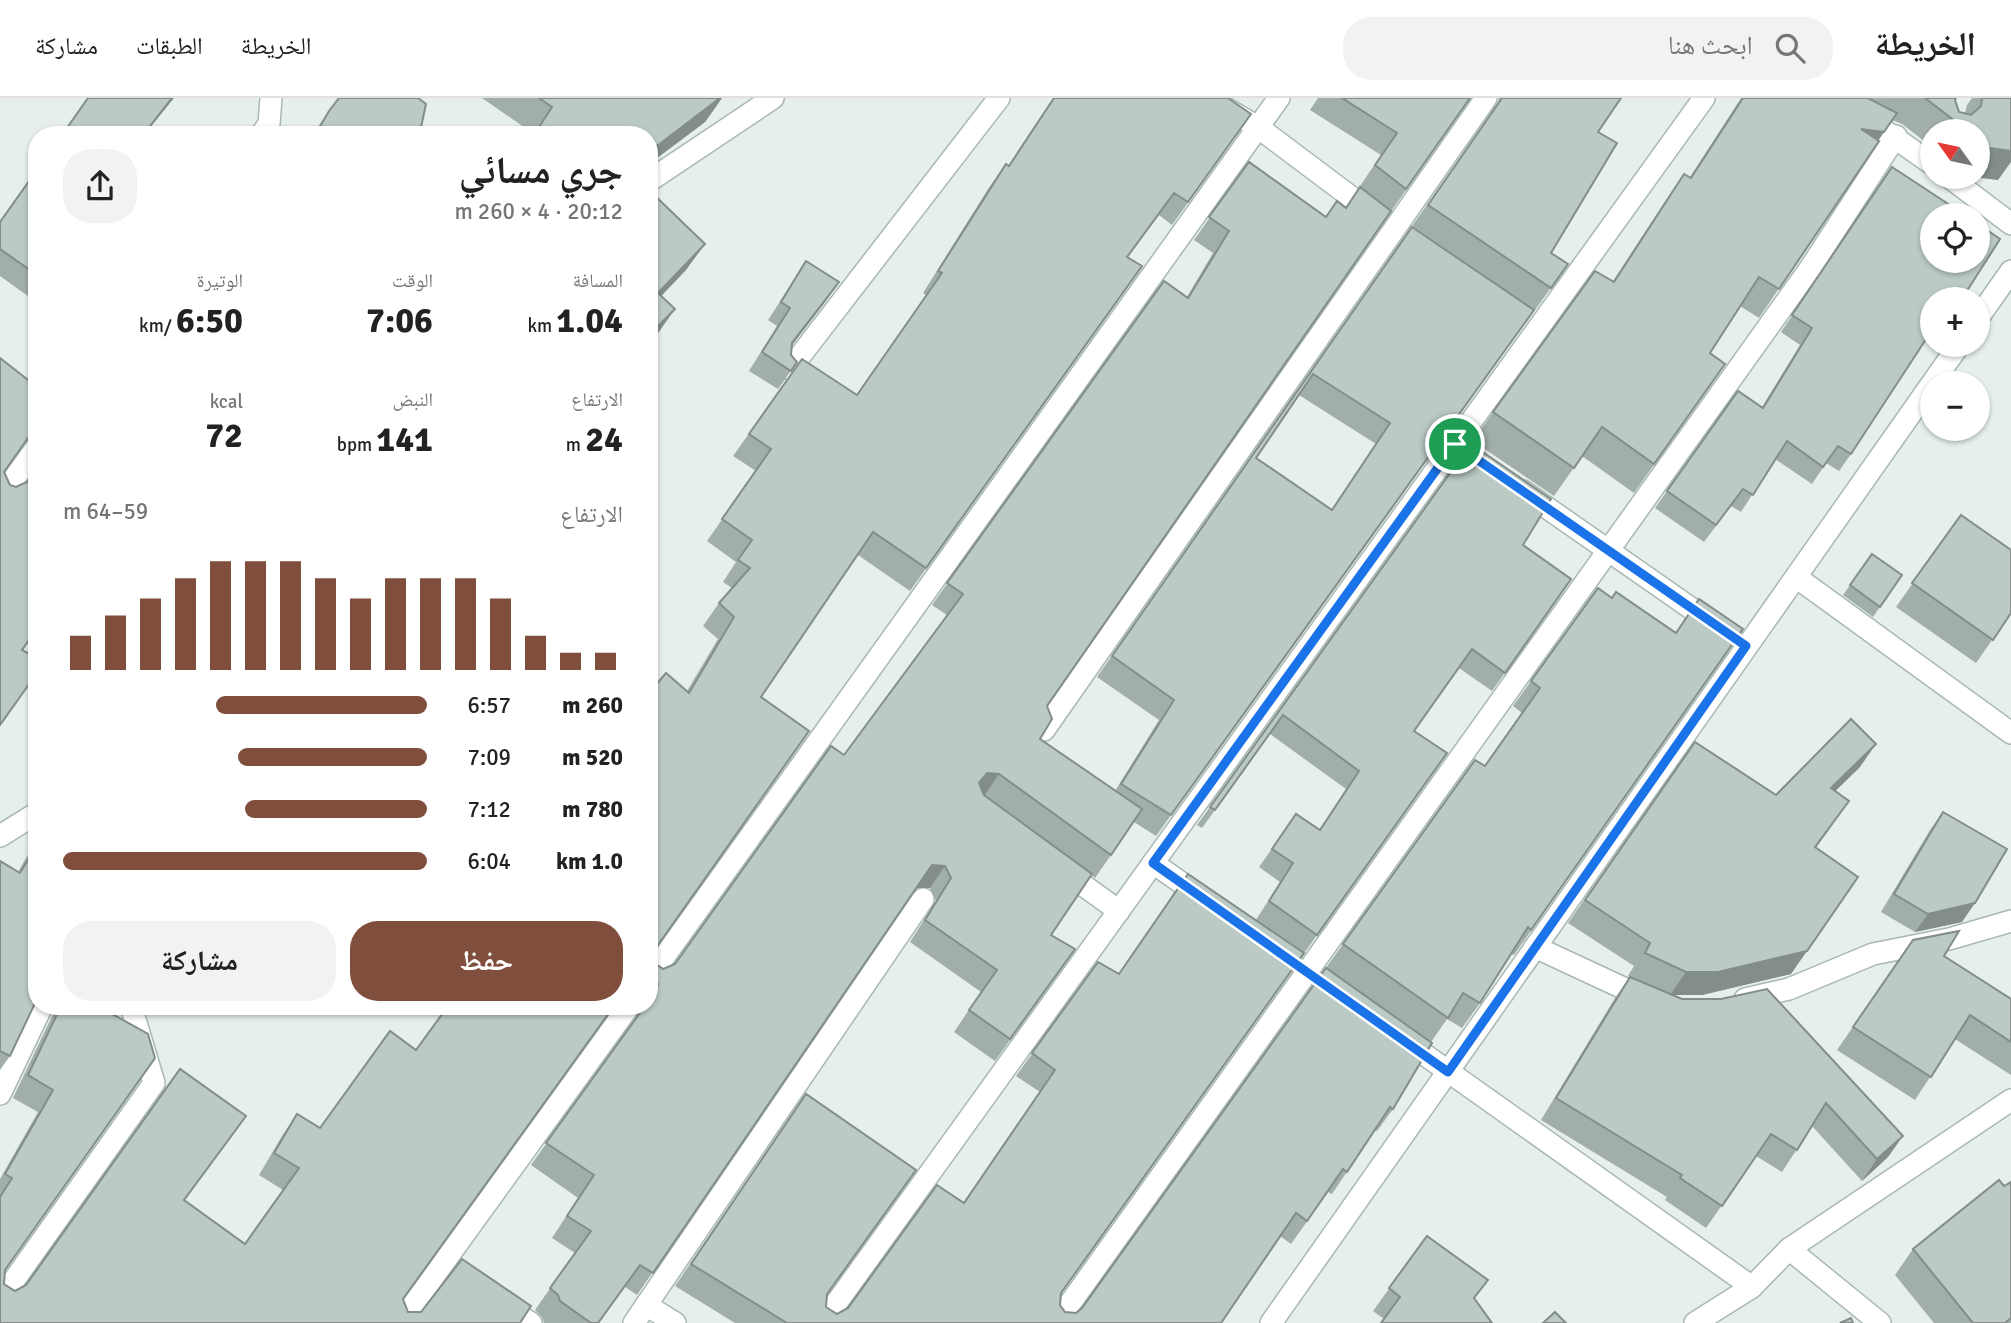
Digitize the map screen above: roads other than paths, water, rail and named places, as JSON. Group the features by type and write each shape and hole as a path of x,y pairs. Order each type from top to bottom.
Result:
{"street":[{"path":"268,126 271,98"},
{"path":"658,175 772,98"},
{"path":"790,369 999,98"},
{"path":"1209,98 1259,128 1417,245"},
{"path":"658,965 1279,98"},
{"path":"1044,730 1486,98"},
{"path":"822,1323 1704,98"},
{"path":"1863,120 1896,136 1920,155"},
{"path":"1056,1323 1811,267 1896,136"},
{"path":"1965,189 2011,224"},
{"path":"1990,301 2011,271"},
{"path":"1516,313 1539,328"},
{"path":"1271,1323 1951,357"},
{"path":"1455,444 1477,459"},
{"path":"0,498 28,459"},
{"path":"1510,482 1746,646"},
{"path":"1796,577 2011,733"},
{"path":"0,836 28,819"},
{"path":"1042,855 1119,911"},
{"path":"1153,863 1220,910"},
{"path":"634,1323 923,900"},
{"path":"1727,1003 1789,989 1872,954 1949,939 2011,921"},
{"path":"1535,947 1667,1008"},
{"path":"1286,957 1330,988"},
{"path":"0,1094 38,1015"},
{"path":"0,1300 154,1083 134,1015"},
{"path":"400,1323 623,1015"},
{"path":"1383,1026 1752,1287"},
{"path":"1695,1323 1752,1287 1789,1249 2011,1100"},
{"path":"1789,1249 1880,1323"},
{"path":"443,1264 465,1279"},
{"path":"487,1294 531,1323"},
{"path":"646,1305 675,1323"}]}
